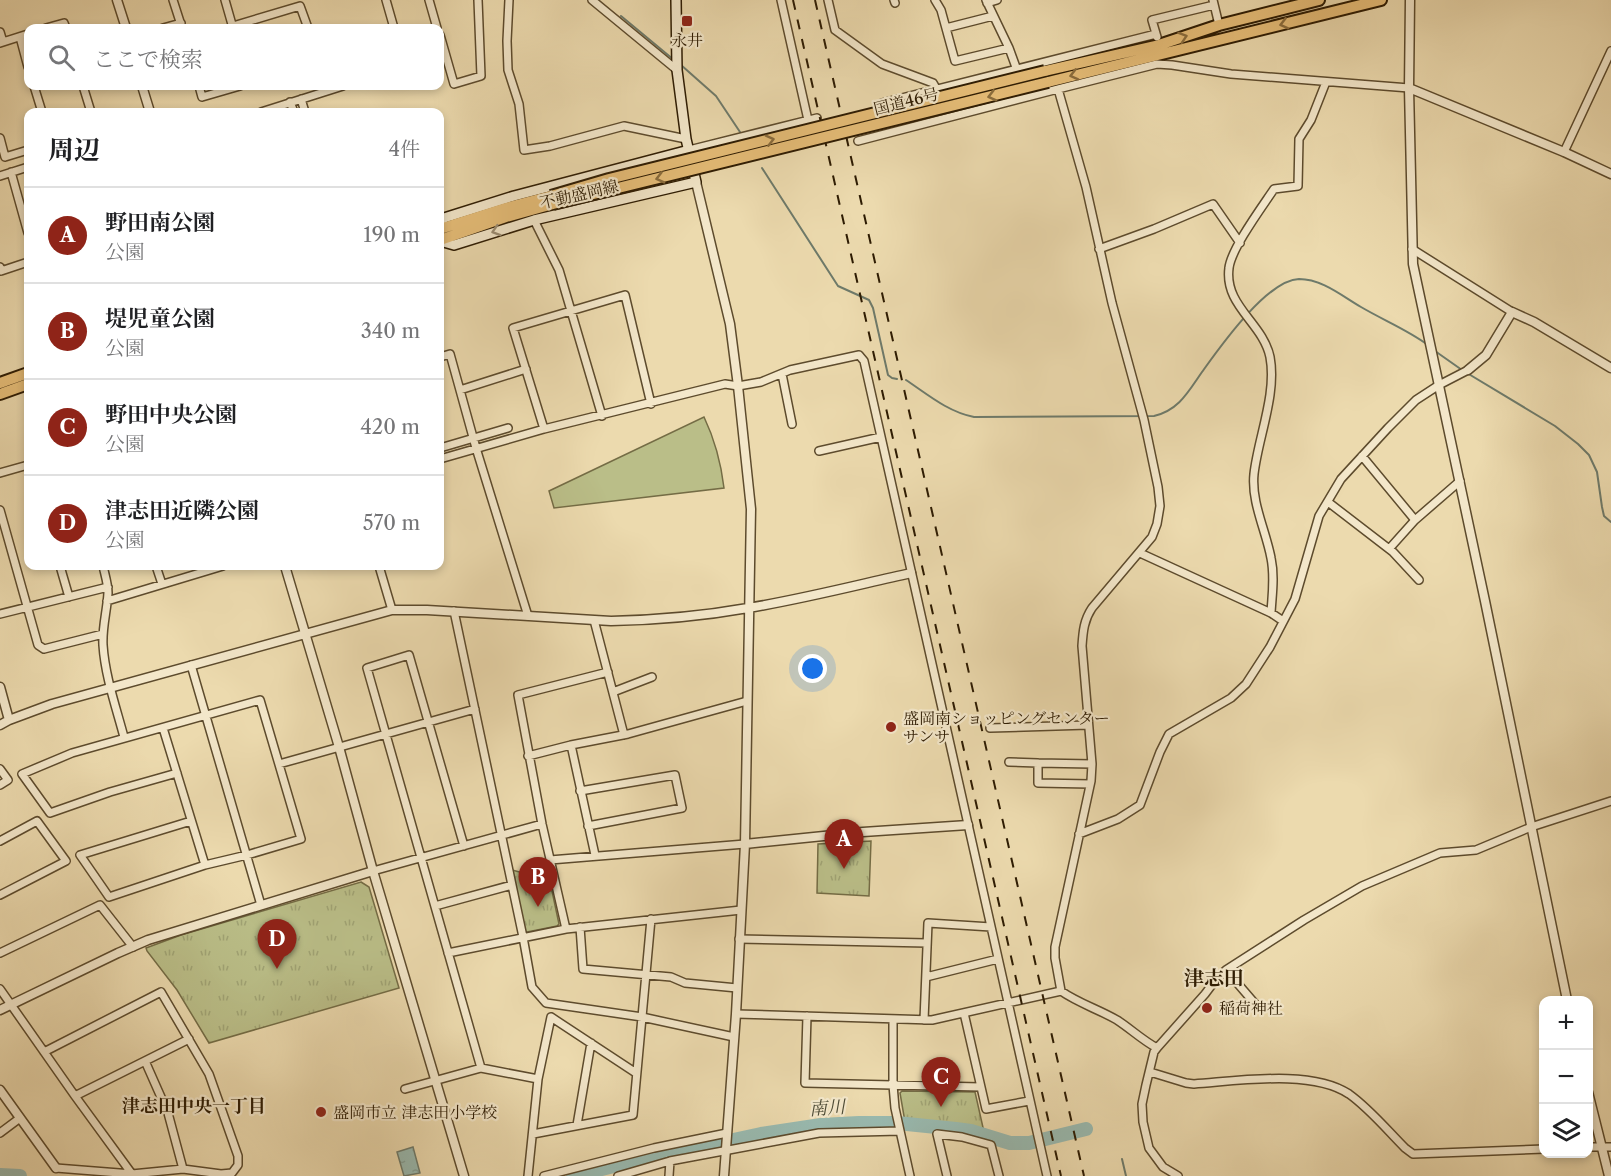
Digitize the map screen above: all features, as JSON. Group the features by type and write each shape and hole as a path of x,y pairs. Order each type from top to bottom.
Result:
{"highway":[{"name":"国道46号","path":"444,239 620,177 1047,76 1288,4 1319,0"},
{"name":"国道46号","path":"1158,44 1381,0"},
{"name":"国道46号","path":"444,227 506,208 552,200"},
{"path":"0,383 24,374"},
{"path":"0,394 24,385"}],"main road":[{"path":"676,0 677,69 686,139 696,182"},
{"name":"不動盛岡線","path":"444,218 514,196 689,150"},
{"name":"不動盛岡線","path":"444,241 454,245 534,220 696,182"}],"street":[{"path":"117,0 125,24"},
{"path":"173,0 180,24"},
{"path":"225,0 232,24"},
{"path":"386,0 393,24"},
{"path":"429,0 437,24"},
{"path":"444,56 454,84 481,76 478,0"},
{"path":"509,0 508,70 519,104 524,150 558,144 624,126 686,139"},
{"path":"592,0 677,69"},
{"path":"781,0 808,120"},
{"path":"828,0 835,30 882,64 933,83 937,90"},
{"path":"935,0 941,10 955,61 1009,48"},
{"path":"997,0 987,1 1017,70"},
{"path":"1410,0 1408,88 1413,264 1566,996"},
{"path":"241,24 299,3 307,24"},
{"path":"1172,65 1165,62 1152,20 1213,3 1219,25"},
{"path":"946,28 993,16"},
{"path":"0,32 1,43 24,36"},
{"path":"20,37 24,52"},
{"path":"882,103 1017,70 1158,44"},
{"path":"1564,152 1611,51"},
{"path":"858,141 1157,64 1231,75 1408,88 1564,152 1611,174"},
{"path":"1271,613 1274,581 1272,560 1254,491 1254,474 1264,431 1271,383 1270,357 1263,338 1234,299 1228,278 1229,266 1240,243 1274,189 1298,186 1299,139 1311,120 1326,82"},
{"path":"1058,89 1086,187 1112,303 1144,417 1161,506 1158,524 1152,537 1092,608 1083,630 1082,646 1092,764 1080,834 1054,947 1055,958 1061,991 1073,1000 1117,1020 1157,1048"},
{"path":"35,90 41,108"},
{"path":"84,90 90,108"},
{"path":"143,90 149,108"},
{"path":"200,90 202,98 227,90"},
{"path":"273,108 330,90"},
{"path":"301,99 304,108"},
{"path":"290,102 292,108"},
{"path":"689,150 817,118"},
{"path":"0,138 5,157 24,151"},
{"path":"0,176 24,168"},
{"path":"11,172 24,219"},
{"path":"696,182 730,324 751,509 745,844 724,1176"},
{"path":"1099,249 1213,204 1240,243"},
{"path":"534,220 558,270 602,416"},
{"path":"1412,249 1512,312 1534,322 1611,369"},
{"path":"0,267 1,271 24,263"},
{"path":"544,429 513,328 625,296 651,404"},
{"path":"1080,834 1118,819 1140,805 1169,734 1230,698 1246,684 1270,648 1295,599 1319,516 1341,479 1416,400 1466,371 1486,355 1512,312"},
{"path":"444,356 450,354 476,448 528,616"},
{"path":"444,458 544,429 725,384 738,386 761,382 790,370 859,355 864,361 1047,1176"},
{"path":"460,390 526,369"},
{"path":"782,374 792,424"},
{"path":"444,447 508,428"},
{"path":"819,452 881,437"},
{"path":"1362,456 1415,520"},
{"path":"0,473 24,466"},
{"path":"1389,549 1415,520 1460,481"},
{"path":"1328,502 1389,549 1419,580"},
{"path":"0,510 38,645 44,649 103,634"},
{"path":"1140,553 1271,613 1283,621"},
{"path":"61,570 69,597"},
{"path":"104,570 108,587 103,634 104,658 124,737"},
{"path":"157,570 162,584"},
{"path":"107,601 209,570"},
{"path":"289,570 373,871 464,1176"},
{"path":"380,570 392,610"},
{"path":"0,724 52,704 392,610 454,611 630,621 750,608 911,573"},
{"path":"0,614 108,587"},
{"path":"454,611 532,987 546,1003 642,1017 734,1037"},
{"path":"594,620 624,735"},
{"path":"464,846 409,655 367,668 481,1068"},
{"path":"191,665 261,905"},
{"path":"566,929 549,860 518,695 608,672"},
{"path":"613,692 652,677"},
{"path":"0,687 9,720"},
{"path":"177,773 110,792 51,813 22,774 72,753 260,700 301,839 205,865 109,897 80,855 191,821"},
{"path":"528,756 624,735 747,701"},
{"path":"279,764 475,709"},
{"path":"990,728 1088,725"},
{"path":"163,728 205,865"},
{"path":"571,745 594,855"},
{"path":"1009,762 1092,764"},
{"path":"1038,763 1038,783 1090,784"},
{"path":"0,769 8,780 0,785"},
{"path":"580,791 675,774 682,808 588,825"},
{"path":"1178,1176 1163,1167 1149,1148 1143,1122 1142,1104 1154,1052 1226,970 1362,886 1440,853 1476,850 1531,827 1611,801"},
{"path":"0,841 37,820 66,861 0,896"},
{"path":"0,1010 148,940 373,871 542,824"},
{"path":"549,860 968,825"},
{"path":"435,906 512,885"},
{"path":"0,953 100,905 133,947"},
{"path":"448,953 566,929 741,910"},
{"path":"532,1134 633,1115 651,919"},
{"path":"924,1020 928,923 991,927"},
{"path":"580,927 583,969 671,977 685,983 737,988"},
{"path":"739,939 927,944"},
{"path":"926,977 998,959"},
{"path":"1226,970 1257,1005"},
{"path":"0,989 132,1174"},
{"path":"736,1014 932,1020 1061,991"},
{"path":"0,1090 59,1172 132,1174 183,1168 221,1175 232,1173 238,1165 238,1156 209,1074 161,992 44,1052"},
{"path":"964,1013 986,1109 1029,1101"},
{"path":"807,1016 805,1083 980,1087"},
{"path":"528,1176 538,1079 551,1017 636,1073"},
{"path":"893,1019 895,1108 910,1176"},
{"path":"75,1096 189,1039"},
{"path":"577,1125 591,1043"},
{"path":"145,1061 168,1113 183,1168"},
{"path":"405,1089 481,1068 538,1079"},
{"path":"1150,1072 1194,1084 1280,1079 1304,1080 1327,1085 1347,1093 1361,1104 1413,1154 1539,1149"},
{"path":"1592,1104 1606,1147 1609,1176"},
{"path":"0,1132 20,1118"},
{"path":"618,1176 670,1161 819,1133 900,1131"},
{"path":"544,1176 654,1148 727,1133"},
{"path":"947,1176 937,1134 962,1137 991,1145 999,1176"},
{"path":"669,1176 670,1161"}],"green space":[{"path":"704,417 717,452 724,488 554,508 549,491"},
{"path":"871,841 869,896 817,893 818,844"},
{"path":"512,870 531,875 529,885 552,891 559,924 557,926 524,931"},
{"path":"361,882 369,887 399,988 209,1043 177,990 146,948 181,935"},
{"path":"902,1091 975,1092 984,1132 964,1126 905,1122 900,1093"}],"water":[{"path":"413,1147 420,1173 404,1176 397,1152"}],"waterway":[{"path":"621,16 674,60"},
{"path":"681,65 716,96 740,132"},
{"path":"762,168 838,286 869,300 873,308 888,375 897,379"},
{"path":"906,380 947,407 974,417 1154,416 1170,409 1182,399 1220,347 1259,302 1286,282 1299,279 1316,282 1332,289 1428,345"},
{"path":"1435,351 1462,370"},
{"path":"1467,373 1555,426 1589,455 1597,472 1604,516 1611,522"},
{"name":"南川","path":"573,1176 761,1134 821,1125 897,1123 971,1131 1010,1143 1029,1143 1086,1129"},
{"name":"南川","path":"1122,1159 1126,1176"},
{"name":"南川","path":"0,1175 20,1176"}],"railway":[{"path":"793,0 1061,1176"},
{"path":"815,0 1084,1176"}],"place":[{"name":"永井","path":"687,21"},
{"name":"盛岡南ショッピングセンター サンサ","path":"891,727"},
{"name":"野田南公園","path":"844,869"},
{"name":"堤児童公園","path":"538,907"},
{"name":"津志田近隣公園","path":"277,969"},
{"name":"稲荷神社","path":"1207,1008"},
{"name":"野田中央公園","path":"941,1107"},
{"name":"盛岡市立 津志田小学校","path":"321,1112"}],"district":[{"name":"津志田","path":"1214,978"},
{"name":"津志田中央一丁目","path":"194,1106"}]}
